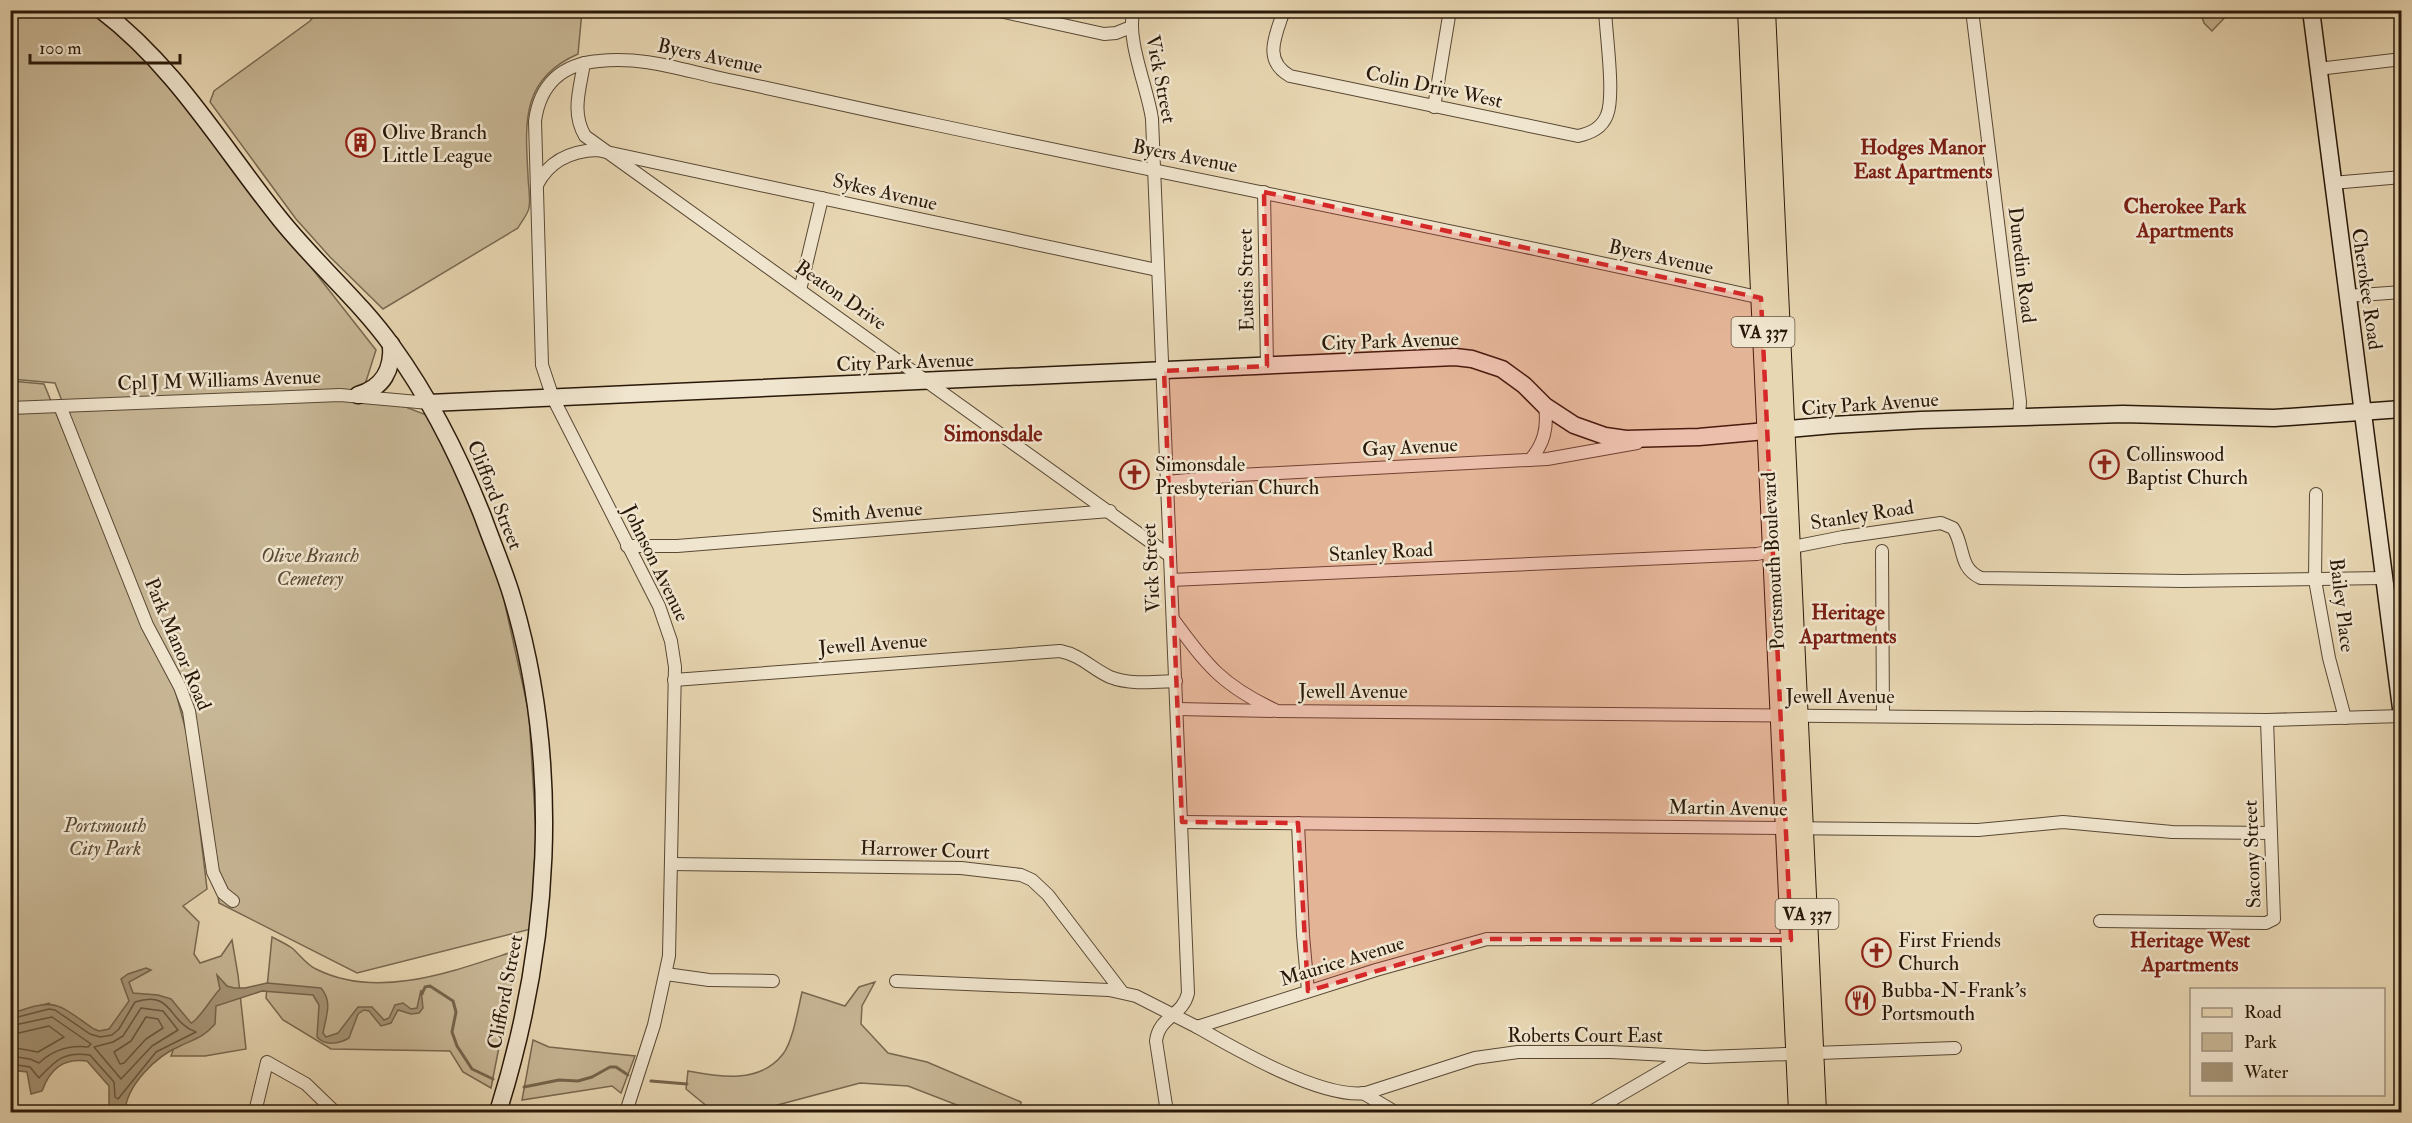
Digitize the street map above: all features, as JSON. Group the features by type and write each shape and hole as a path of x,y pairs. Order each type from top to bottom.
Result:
{"main road":[{"name":"Portsmouth Boulevard","path":"1748,10 1770,300"},
{"name":"Portsmouth Boulevard","path":"1765,10 1770,300 1775,431 1805,1054 1816,1113"},
{"name":"Portsmouth Boulevard","path":"1799,1113 1805,1054"}],"street":[{"name":"Clifford Street","path":"101,10 158,60 189,97 298,242 391,344 429,403 461,464 505,574 522,636 541,746 544,816 543,882 538,936 522,1029 498,1113"},
{"path":"995,10 1104,34 1116,33 1131,27"},
{"name":"Vick Street","path":"1134,10 1131,27 1149,97 1154,170 1188,993 1186,1004 1164,1020 1158,1029 1156,1041 1167,1113"},
{"name":"Colin Drive West","path":"1284,10 1272,53 1277,66 1294,77 1567,135 1587,134 1596,129 1608,114 1610,105 1605,10"},
{"path":"1434,107 1450,10"},
{"name":"Dunedin Road","path":"1972,10 2020,402 2019,418"},
{"name":"Cherokee Road","path":"2311,10 2383,578 2395,621 2402,716"},
{"path":"2318,69 2402,59"},
{"name":"Byers Avenue","path":"584,63 617,60 656,63 1770,300"},
{"name":"Beaton Drive","path":"584,63 577,118 585,136 931,382 1170,556"},
{"name":"Johnson Avenue","path":"584,63 561,72 552,80 538,104 534,146 540,347 544,372 553,398 666,623 674,660 671,864 666,974 654,1025 626,1113"},
{"path":"536,186 545,171 563,157 585,151 605,152"},
{"name":"Sykes Avenue","path":"605,152 1157,270"},
{"path":"2332,183 2402,177"},
{"name":"Eustis Street","path":"1264,192 1267,366"},
{"path":"800,290 822,198"},
{"path":"2346,296 2402,292"},
{"path":"358,395 368,392 384,380 391,364 391,344"},
{"name":"City Park Avenue","path":"429,403 1455,357 1472,359 1502,369 1515,377 1545,406 1574,425 1598,434 1626,439 1775,431 1856,423 2153,414 2274,418 2402,409"},
{"name":"Cpl J M Williams Avenue","path":"10,408 358,395 429,403"},
{"name":"Park Manor Road","path":"60,406 147,625 180,687 189,711 213,872 223,893 233,901"},
{"path":"1530,460 1543,441 1546,430 1545,406"},
{"name":"Gay Avenue","path":"1167,482 1239,475 1530,460 1615,449 1654,439"},
{"name":"Bailey Place","path":"2316,494 2315,580 2329,658 2345,718"},
{"name":"Smith Avenue","path":"627,546 677,546 1110,511"},
{"name":"Stanley Road","path":"1171,580 1757,554 1781,548 1941,523 1953,528 1964,563 1974,575 1981,578 2315,580 2383,578"},
{"path":"1882,551 1883,716"},
{"name":"Jewell Avenue","path":"1173,619 1215,673 1246,697 1277,711"},
{"name":"Jewell Avenue","path":"674,680 1060,651 1073,654 1099,671 1126,682 1176,681"},
{"name":"Jewell Avenue","path":"1177,709 2267,720 2402,716"},
{"name":"Sacony Street","path":"2100,921 2271,922 2276,914 2267,720"},
{"name":"Martin Avenue","path":"1182,822 1978,830 2063,822 2161,832 2271,833"},
{"path":"1298,823 1308,991"},
{"name":"Harrower Court","path":"671,864 961,868 1021,875 1032,880 1048,895 1122,992"},
{"name":"Maurice Avenue","path":"1197,1026 1487,939 1800,940"},
{"path":"666,974 709,980 773,981"},
{"path":"896,981 1122,992 1175,1014 1197,1026"},
{"name":"Roberts Court East","path":"1197,1026 1230,1046 1325,1089 1350,1094 1363,1093 1496,1054 1611,1052 1687,1056 1955,1048"},
{"path":"1591,1113 1687,1056"},
{"path":"255,1113 267,1062 306,1084 335,1113"},
{"path":"1363,1093 1395,1113"}],"highlighted area":[{"path":"1264,192 1761,298 1791,940 1487,939 1308,991 1298,823 1182,822 1164,371 1267,366"}],"green space":[{"path":"2200,10 2231,11 2212,31 2204,23"},
{"name":"Olive Branch Cemetery","path":"10,11 92,11 142,52 376,350 361,397 380,397 429,416 440,435 498,573 529,713 536,833 531,929 357,973 219,903 198,751 55,383 11,379"},
{"path":"318,11 582,11 578,54 559,64 546,76 536,89 530,104 527,137 530,204 518,228 383,309 330,257 296,219 210,102 214,91 310,21"},
{"name":"Portsmouth City Park","path":"11,381 44,384 148,637 173,682 190,746 207,889 183,906 199,922 194,954 200,963 221,956 232,940 246,1049 205,1056 171,1056 179,1032 116,1068 49,1003 11,1014"},
{"path":"272,937 292,948 316,969 340,978 365,982 417,979 469,966 518,950 491,1088 463,1072 450,1051 331,1049 283,1020 266,998"},
{"path":"875,982 862,1006 861,1024 888,1053 927,1062 1021,1102 1020,1112 975,1112 908,1086 860,1083 770,1107 764,1112 710,1112 709,1108 686,1089 688,1071 739,1076 763,1070 774,1064 790,1041 802,992 845,1006 859,987"},
{"path":"533,1040 549,1047 635,1056 621,1093 612,1086 522,1100"}],"water":[{"path":"146,968 151,970 129,982 133,993 158,995 171,999 191,1023 220,989 217,975 227,986 234,988 267,983 321,988 328,1004 323,1033 326,1037 338,1033 358,1007 372,1007 384,1020 389,1018 395,1005 403,1003 411,1009 417,1008 421,990 423,1008 419,1013 411,1014 398,1010 391,1023 381,1026 369,1011 364,1010 358,1014 349,1038 337,1043 328,1043 317,1037 319,1005 313,995 262,991 216,1006 215,1024 207,1032 161,1057 144,1073 131,1092 125,1112 109,1112 109,1086 87,1061 64,1063 53,1071 42,1091 31,1094 27,1072 11,1070 11,1014 47,1004 56,1005 94,1029 99,1031 109,1029 129,1001 121,979"}],"waterway":[{"path":"422,994 425,987 430,986 453,1001 456,1012 452,1032 457,1046 472,1069 493,1079"},
{"path":"524,1087 559,1080 578,1081 592,1077 610,1067 616,1067 628,1075"},
{"path":"651,1081 687,1084"}],"place":[{"name":"Olive Branch Little League","path":"361,143"},
{"name":"Collinswood Baptist Church","path":"2105,465"},
{"name":"Simonsdale Presbyterian Church","path":"1134,475"},
{"name":"First Friends Church","path":"1877,952"},
{"name":"Bubba-N-Frank's Portsmouth","path":"1860,1001"}],"district":[{"name":"Hodges Manor East Apartments","path":"1923,159"},
{"name":"Cherokee Park Apartments","path":"2185,218"},
{"name":"Simonsdale","path":"993,434"},
{"name":"Heritage Apartments","path":"1848,624"},
{"name":"Heritage West Apartments","path":"2190,952"}]}
